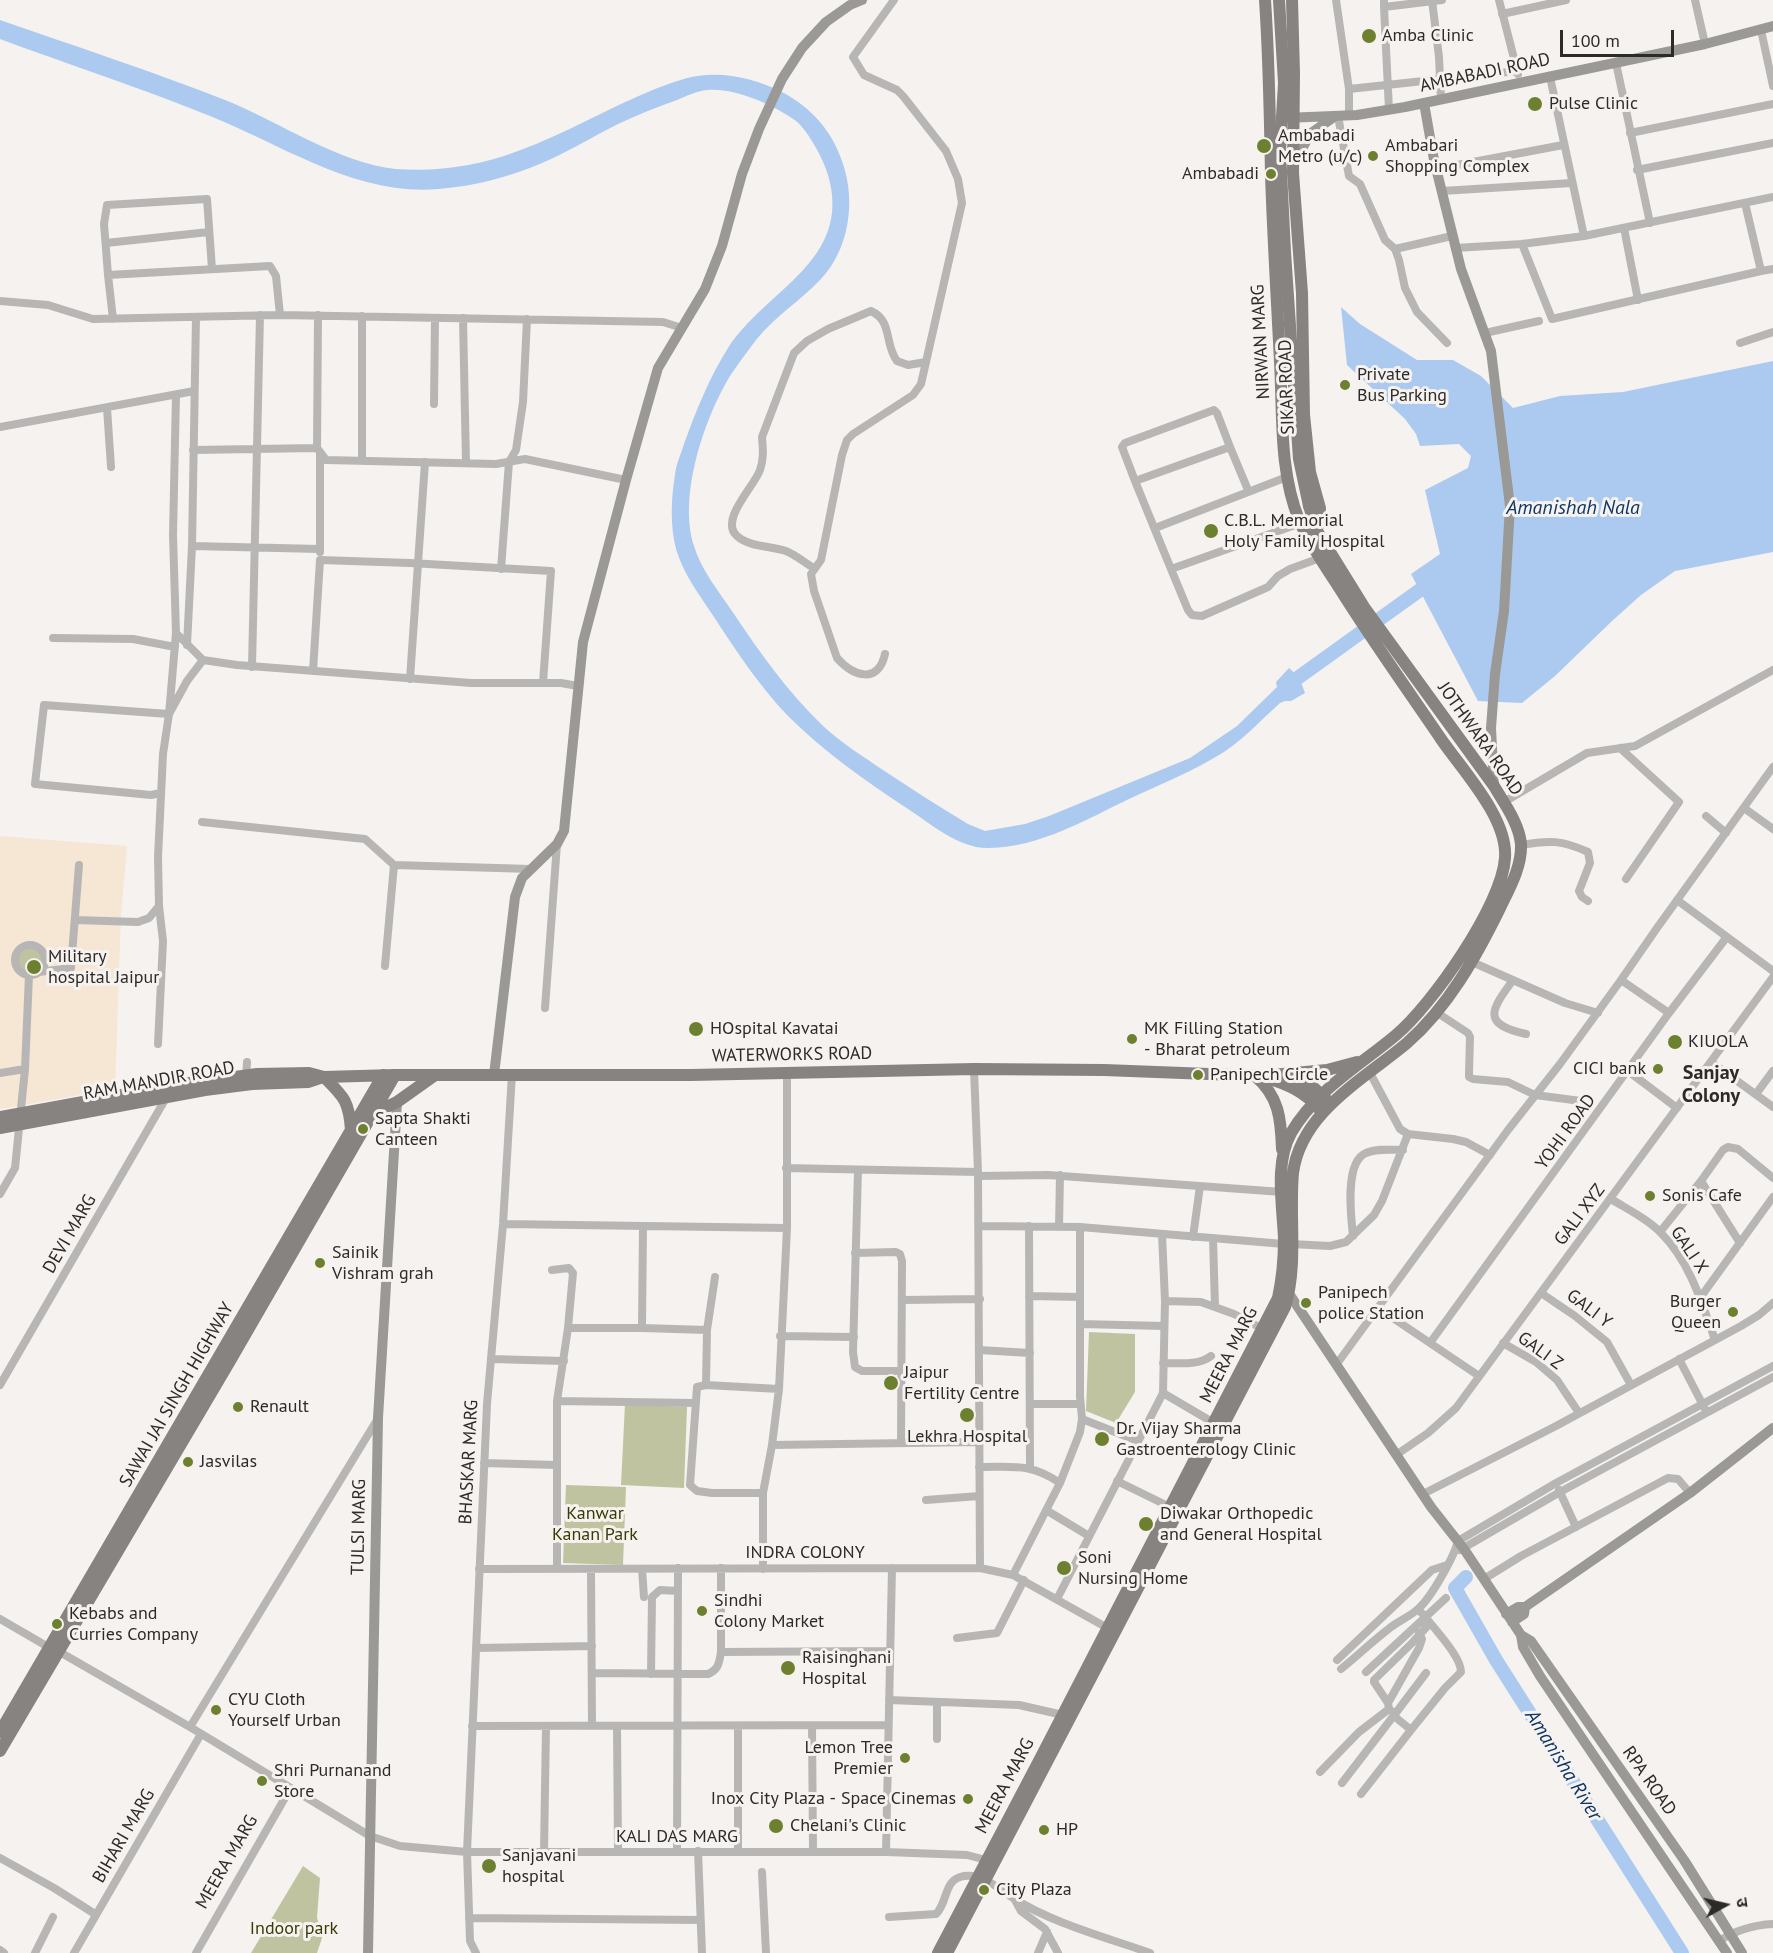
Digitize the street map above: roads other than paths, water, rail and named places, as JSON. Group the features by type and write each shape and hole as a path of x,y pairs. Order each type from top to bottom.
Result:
{"main road":[{"name":"NIRWAN MARG","path":"1265,0 1271,118 1271,174 1287,477 1301,524 1320,558 1360,611 1384,656"},
{"path":"1279,0 1284,83 1280,151 1299,459 1317,531 1360,611"},
{"name":"SIKAR ROAD","path":"1292,0 1293,169 1302,292 1304,415 1310,472 1320,508 1317,531"},
{"path":"1271,174 1293,169"},
{"name":"JOTHWARA ROAD","path":"1322,1104 1370,1073 1408,1042 1436,1012 1472,962 1513,881 1518,867 1521,845 1518,830 1494,786 1390,643 1360,611"},
{"name":"JOTHWARA ROAD","path":"1361,1061 1397,1034 1420,1012 1438,989 1479,923 1502,876 1506,847 1500,830 1478,790 1384,656"},
{"path":"1258,1076 1327,1070 1361,1061"},
{"name":"MEERA MARG","path":"991,1861 1111,1630 1285,1307 1289,1294 1282,1162 1289,1137 1361,1061"},
{"name":"WATERWORKS ROAD","path":"20,1119 246,1080 309,1073 324,1077 787,1073 974,1068 1258,1076"},
{"path":"1288,1074 1303,1081 1322,1104"},
{"path":"0,1751 54,1650 134,1513 230,1361 372,1114 389,1075"},
{"name":"SAWAI JAI SINGH HIGHWAY","path":"134,1513 351,1130 389,1075"},
{"path":"372,1114 397,1102 435,1075"},
{"path":"1258,1076 1291,1087 1322,1104"},
{"path":"1258,1076 1272,1093 1276,1105 1282,1142 1282,1162"},
{"path":"324,1077 342,1095 350,1109 351,1130"},
{"name":"MEERA MARG","path":"947,1953 1063,1715 1111,1630 1170,1508 1278,1298 1287,1244 1294,1162 1304,1135 1322,1104"},
{"path":"0,1117 20,1119"},
{"path":"0,1128 20,1119"},
{"path":"0,1732 4,1715 54,1650"},
{"name":"MEERA MARG","path":"938,1953 982,1879"}],"street":[{"path":"494,1075 515,897 522,878 556,844 564,831 583,642 658,368 705,289 722,246 742,174 777,88 802,48 826,22 850,5 862,0"},
{"path":"885,654 882,666 874,673 860,675 850,670 837,658 814,591 812,574 821,560 842,454 847,440 914,395 921,384 962,203 953,165 938,140 897,90 864,75 853,57 894,0"},
{"path":"1336,0 1349,89 1341,116 1349,176 1360,184 1385,240 1395,249 1410,300 1417,312 1447,343"},
{"path":"1389,110 1384,4 1442,0"},
{"path":"1499,0 1521,83"},
{"path":"1502,14 1563,0"},
{"path":"1695,0 1706,44"},
{"path":"1432,1 1441,100"},
{"name":"AMBABADI ROAD","path":"1271,118 1341,116 1389,110 1706,44 1773,26"},
{"path":"1761,30 1773,86"},
{"path":"1616,63 1650,223"},
{"path":"1349,89 1441,81 1517,71"},
{"path":"1550,77 1584,236"},
{"path":"1424,103 1436,169 1455,248 1485,333 1494,368 1510,506 1504,611 1495,674 1491,728 1494,786"},
{"path":"1630,133 1773,104"},
{"path":"1293,169 1311,133 1341,116"},
{"path":"1637,170 1773,143"},
{"path":"1436,169 1563,145"},
{"path":"1442,191 1572,183"},
{"path":"1455,248 1522,244 1584,236 1773,197"},
{"path":"113,319 104,224 106,205 207,199 212,269"},
{"path":"1745,203 1761,272"},
{"path":"1624,228 1638,300"},
{"path":"106,243 209,232"},
{"path":"1395,249 1452,236"},
{"path":"1522,244 1552,319 1773,269"},
{"path":"108,275 270,266 276,276 280,315"},
{"path":"0,301 48,305 93,319 318,315 663,322 682,328"},
{"path":"814,568 788,552 744,541 733,532 731,523 760,470 764,451 762,438 790,359 807,341 828,329 871,311 886,324 890,346 897,361 908,365 926,362"},
{"path":"252,666 260,315"},
{"path":"313,671 320,560 318,315"},
{"path":"362,316 362,460"},
{"path":"188,645 196,317"},
{"path":"434,404 435,318"},
{"path":"463,318 466,463"},
{"path":"501,569 509,462 516,450 523,402 527,320"},
{"path":"1485,333 1539,321"},
{"path":"1740,343 1773,332"},
{"path":"914,364 924,373"},
{"path":"0,427 194,391"},
{"path":"158,1044 163,942 159,906 161,793 176,633 173,535 176,395"},
{"path":"107,408 111,467"},
{"path":"1248,490 1214,410 1125,442 1122,447 1192,615 1202,616 1268,587 1278,576 1290,569 1320,558"},
{"path":"1135,481 1230,447"},
{"path":"193,450 318,450"},
{"path":"318,450 326,460 496,464 525,459 626,480"},
{"path":"411,679 425,462"},
{"path":"1155,528 1248,490 1287,477"},
{"path":"1171,569 1301,524"},
{"path":"192,546 320,549"},
{"path":"320,560 551,571 543,683"},
{"path":"176,633 203,660 411,679 578,686"},
{"path":"53,638 134,639 175,646"},
{"path":"169,714 203,660"},
{"path":"1504,802 1587,753 1635,746 1773,670"},
{"path":"173,673 182,690"},
{"path":"161,793 151,795 35,784 44,705 169,714"},
{"path":"1620,748 1679,802 1626,879"},
{"path":"1336,1365 1622,980 1773,767"},
{"path":"1744,808 1773,829"},
{"path":"1706,816 1726,833"},
{"path":"201,822 364,839 394,865 531,869"},
{"path":"1521,845 1555,841 1588,852 1590,863 1579,891 1588,901"},
{"path":"545,1008 556,844"},
{"path":"39,972 46,961 43,951 36,945 26,945 17,951 15,963 21,972 29,975 72,968 79,865"},
{"path":"385,966 394,865"},
{"path":"1677,900 1773,971"},
{"path":"75,920 138,922 149,918 159,906"},
{"name":"YOHI ROAD","path":"1430,1343 1726,938"},
{"path":"1472,962 1565,1003 1598,1012"},
{"path":"0,1194 15,1168 25,1069 29,975"},
{"name":"GALI XYZ","path":"1396,1455 1446,1419 1456,1408 1773,977"},
{"path":"1514,980 1496,1003 1494,1018 1498,1024 1507,1029 1526,1034"},
{"path":"1622,980 1669,1013"},
{"path":"1436,1012 1468,1033 1470,1037 1469,1077 1508,1082 1535,1095 1581,1101"},
{"path":"246,1080 247,1062"},
{"path":"1711,1062 1773,1107"},
{"path":"974,1068 980,1299 980,1568"},
{"path":"0,1073 25,1069"},
{"path":"1628,1071 1677,1108"},
{"path":"1756,1095 1773,1071"},
{"path":"763,1569 763,1493 779,1389 786,1228 787,1073"},
{"path":"1370,1073 1396,1125 1408,1134 1466,1142 1490,1155"},
{"name":"BHASKAR MARG","path":"476,1953 470,1941 467,1852 472,1726 484,1463 512,1074"},
{"name":"DEVI MARG","path":"0,1385 170,1093"},
{"name":"TULSI MARG","path":"368,1953 378,1418 397,1102"},
{"path":"979,1226 1080,1227 1330,1246 1346,1242 1374,1215 1382,1201 1408,1134"},
{"path":"1660,1232 1723,1150 1728,1147 1738,1149 1773,1178"},
{"path":"1353,1236 1352,1172 1357,1160 1365,1153 1403,1150"},
{"path":"786,1168 1060,1175 1282,1192"},
{"path":"858,1170 855,1367 861,1371 901,1371"},
{"path":"1059,1227 1060,1175"},
{"path":"1701,1181 1740,1244"},
{"path":"1193,1237 1200,1185"},
{"path":"1700,1298 1773,1197"},
{"name":"GALI X","path":"1611,1199 1660,1232 1679,1256 1700,1298 1715,1340"},
{"path":"503,1224 786,1228"},
{"path":"642,1328 643,1226"},
{"path":"1029,1226 1030,1468"},
{"path":"1013,1575 1059,1483 1080,1432 1082,1419 1080,1404 1080,1227"},
{"path":"1057,1599 1163,1393 1165,1301 1162,1234"},
{"path":"1213,1238 1215,1307"},
{"path":"855,1253 896,1252 900,1254 902,1261 901,1442"},
{"path":"552,1270 569,1268 573,1273 564,1361 557,1401 557,1569"},
{"path":"706,1385 707,1330 715,1278"},
{"path":"1282,1281 1396,1455 1459,1547 1484,1579 1521,1635 1523,1647 1540,1676 1727,1953"},
{"name":"GALI Y","path":"1541,1293 1575,1316 1607,1342 1631,1385"},
{"path":"1029,1296 1080,1297"},
{"path":"903,1300 980,1299"},
{"path":"1165,1301 1192,1300 1234,1314 1263,1329"},
{"path":"1423,1494 1715,1340 1759,1315 1773,1303"},
{"path":"1378,1308 1479,1376"},
{"path":"1080,1324 1164,1326"},
{"path":"568,1328 707,1330"},
{"path":"780,1336 854,1336"},
{"name":"GALI Z","path":"1503,1343 1536,1362 1557,1380 1579,1413"},
{"path":"979,1350 1030,1353"},
{"path":"1163,1363 1196,1362 1206,1360 1211,1356"},
{"path":"491,1359 564,1361"},
{"path":"1679,1359 1707,1413"},
{"path":"1341,1669 1389,1628 1418,1610 1459,1547 1556,1483 1773,1365"},
{"path":"1459,1547 1773,1378"},
{"path":"763,1493 712,1493 697,1491 690,1485 697,1387 706,1385 779,1389"},
{"path":"1163,1393 1214,1423"},
{"path":"557,1401 695,1403"},
{"path":"1030,1404 1080,1404"},
{"path":"190,1727 378,1418"},
{"path":"1082,1419 1138,1441"},
{"path":"1509,1618 1518,1607 1525,1607 1690,1493 1773,1428"},
{"path":"772,1445 979,1442"},
{"path":"484,1463 556,1465"},
{"path":"979,1467 1030,1468 1044,1472 1059,1483"},
{"path":"1484,1579 1521,1556 1668,1478 1678,1479 1690,1493"},
{"path":"1117,1481 1170,1508"},
{"path":"1556,1483 1576,1527"},
{"path":"926,1500 979,1496"},
{"path":"1046,1510 1089,1536"},
{"path":"1337,1660 1432,1570 1447,1565"},
{"path":"592,1673 708,1674 714,1671 719,1665 721,1652 721,1568"},
{"path":"886,1852 892,1568"},
{"name":"INDRA COLONY","path":"479,1569 980,1568 1013,1575 1024,1580 1111,1630"},
{"path":"591,1569 592,1726"},
{"path":"642,1569 644,1597"},
{"path":"677,1851 678,1569"},
{"path":"957,1638 997,1632 1024,1580"},
{"path":"651,1674 652,1598 660,1590 678,1591"},
{"path":"1366,1672 1427,1620 1446,1598"},
{"path":"1361,1794 1411,1730 1461,1672 1455,1656 1418,1610"},
{"name":"KALI DAS MARG","path":"0,1619 190,1727 369,1836 400,1846 467,1852 886,1852 967,1855 991,1861"},
{"path":"1411,1730 1391,1710 1374,1680 1413,1642 1427,1620"},
{"path":"1320,1772 1359,1732 1391,1710 1419,1648 1422,1639 1419,1633"},
{"name":"RPA ROAD","path":"1521,1635 1531,1641 1558,1678 1684,1860 1742,1953"},
{"path":"476,1648 592,1646"},
{"path":"721,1652 890,1651"},
{"path":"1342,1783 1391,1710 1426,1673"},
{"path":"889,1700 1019,1705 1063,1715"},
{"path":"936,1739 937,1702"},
{"path":"472,1726 888,1725"},
{"path":"544,1852 546,1726"},
{"path":"617,1726 618,1851"},
{"path":"738,1726 738,1851"},
{"path":"812,1726 813,1852"},
{"name":"BIHARI MARG","path":"74,1953 201,1734"},
{"name":"MEERA MARG","path":"196,1953 290,1788"},
{"path":"698,1851 702,1953"},
{"path":"0,1858 95,1914"},
{"path":"762,1872 766,1953"},
{"path":"889,1917 936,1914 954,1880 961,1877 982,1879 1014,1899 1052,1917 1150,1953"},
{"path":"1014,1899 1021,1911 1047,1932 1058,1953"},
{"path":"35,1953 53,1917"},
{"path":"469,1918 700,1920"},
{"path":"1719,1941 1730,1934 1758,1925 1773,1924"},
{"path":"1038,1953 1047,1932"},
{"path":"0,1950 4,1953"}],"water":[{"path":"0,20 225,100 353,159 396,169 443,169 503,156 553,137 655,89 693,77 735,76 782,92 812,113 827,131 839,152 849,194 847,225 838,255 830,268 812,288 763,332 730,376 703,436 696,458 689,504 694,546 706,573 786,686 822,725 853,750 968,824 985,831 1025,824 1049,816 1190,758 1237,726 1277,687 1276,682 1289,668 1299,677 1305,693 1291,701 1280,703 1239,741 1213,759 1062,831 1026,843 989,848 956,840 859,776 788,716 757,680 691,583 676,549 672,512 676,471 698,407 709,383 721,359 744,327 802,272 817,252 828,230 832,205 828,175 815,145 796,121 765,103 741,94 717,90 703,91 632,117 552,159 517,173 465,186 408,189 378,185 349,177 184,106 0,39"},
{"name":"Amanishah Nala","path":"1341,307 1360,324 1417,360 1453,360 1481,376 1513,408 1560,396 1623,392 1773,361 1773,552 1675,571 1641,595 1555,676 1522,703 1478,701 1411,574 1440,554 1425,490 1468,468 1471,456 1459,444 1420,446 1416,434 1405,419 1347,365"}],"waterway":[{"path":"1299,677 1420,590"},
{"name":"Amanisha River","path":"1466,1577 1455,1588 1496,1660 1682,1953"}],"place":[{"name":"Amba Clinic","path":"1369,36"},
{"name":"Pulse Clinic","path":"1535,104"},
{"name":"Ambabadi Metro (u/c)","path":"1264,146"},
{"name":"Ambabari Shopping Complex","path":"1373,156"},
{"name":"Ambabadi","path":"1271,174"},
{"name":"Private Bus Parking","path":"1345,385"},
{"name":"C.B.L. Memorial Holy Family Hospital","path":"1211,531"},
{"name":"Military hospital Jaipur","path":"34,967"},
{"name":"HOspital Kavatai","path":"696,1029"},
{"name":"MK Filling Station - Bharat petroleum","path":"1132,1039"},
{"name":"KIUOLA","path":"1675,1042"},
{"name":"CICI bank","path":"1658,1069"},
{"name":"Panipech Circle","path":"1198,1075"},
{"name":"Sapta Shakti Canteen","path":"363,1129"},
{"name":"Sonis Cafe","path":"1650,1196"},
{"name":"Sainik Vishram grah","path":"320,1263"},
{"name":"Panipech police Station","path":"1306,1303"},
{"name":"Burger Queen","path":"1733,1312"},
{"name":"Jaipur Fertility Centre","path":"891,1383"},
{"name":"Renault","path":"238,1407"},
{"name":"Lekhra Hospital","path":"967,1415"},
{"name":"Dr. Vijay Sharma Gastroenterology Clinic","path":"1102,1439"},
{"name":"Jasvilas","path":"188,1462"},
{"name":"Diwakar Orthopedic and General Hospital","path":"1146,1524"},
{"name":"Soni Nursing Home","path":"1064,1568"},
{"name":"Sindhi Colony Market","path":"702,1611"},
{"name":"Kebabs and Curries Company","path":"57,1624"},
{"name":"Raisinghani Hospital","path":"788,1668"},
{"name":"CYU Cloth Yourself Urban","path":"216,1710"},
{"name":"Lemon Tree Premier","path":"905,1758"},
{"name":"Shri Purnanand Store","path":"262,1781"},
{"name":"Inox City Plaza - Space Cinemas","path":"968,1799"},
{"name":"Chelani's Clinic","path":"776,1826"},
{"name":"HP","path":"1044,1830"},
{"name":"Sanjavani hospital","path":"489,1866"},
{"name":"City Plaza","path":"984,1890"}],"district":[{"name":"Sanjay Colony","path":"1711,1084"}],"park label":[{"name":"Kanwar Kanan Park","path":"595,1524"},
{"name":"Indoor park","path":"294,1929"}]}
